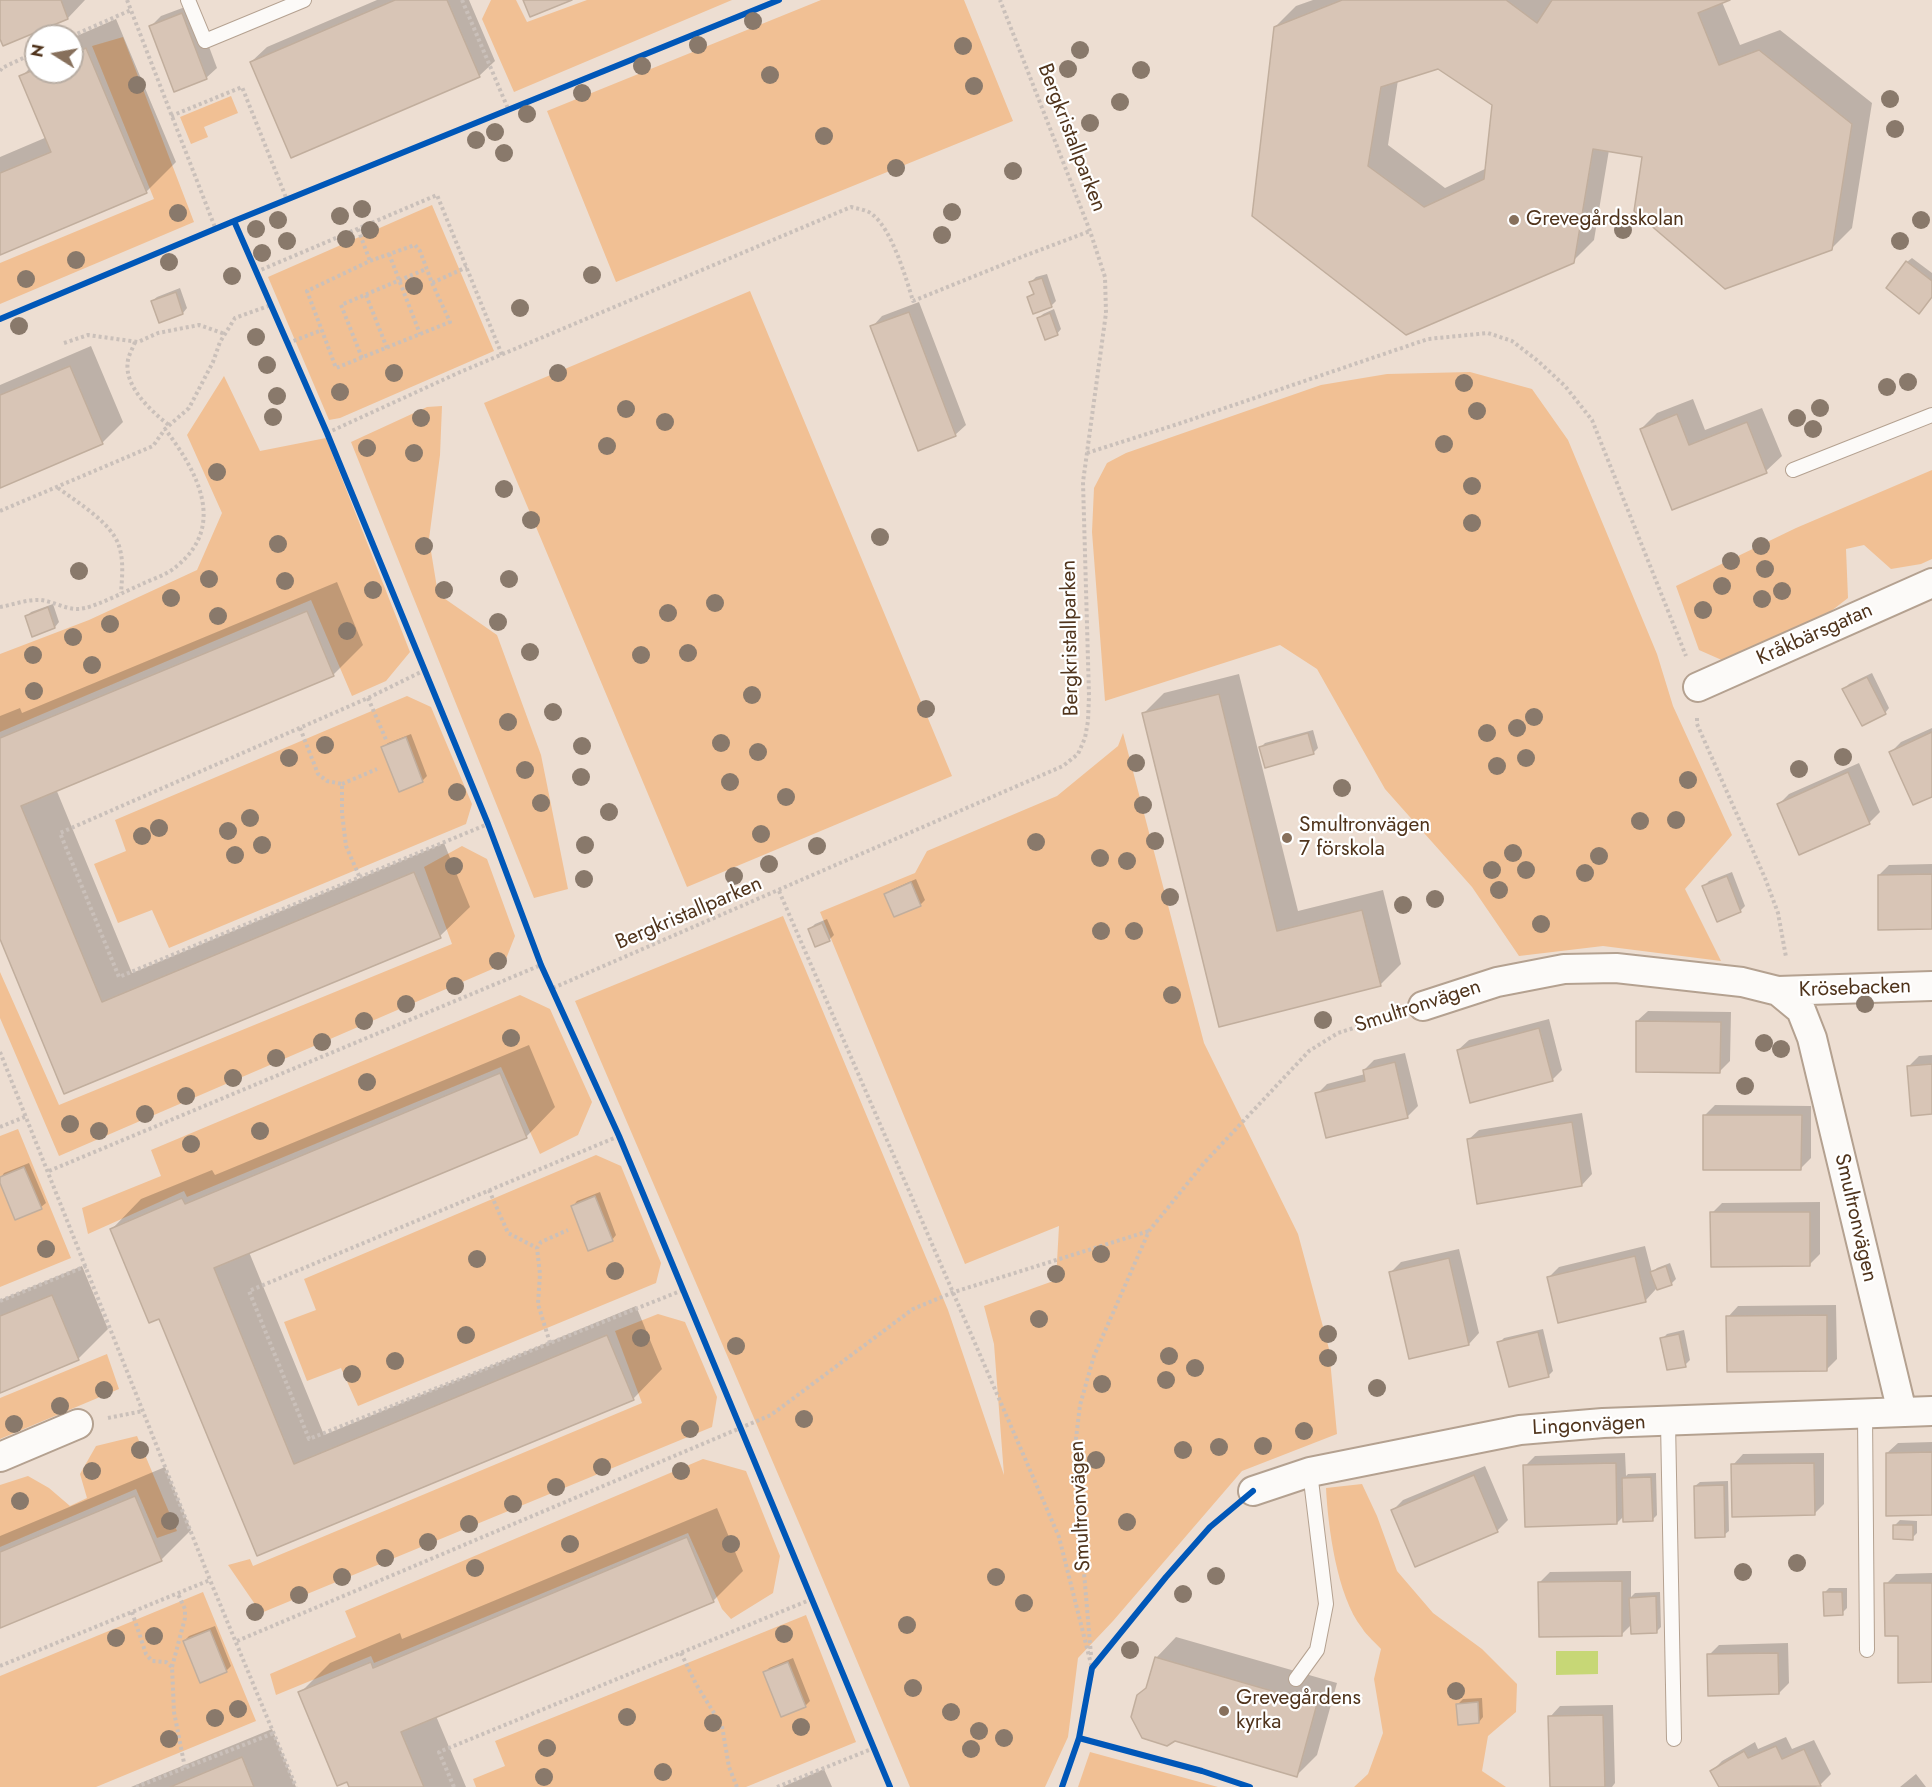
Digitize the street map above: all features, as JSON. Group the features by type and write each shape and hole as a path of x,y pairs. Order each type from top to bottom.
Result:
{"street":[{"name":"Kråkbärsgatan","path":"1698,687 1932,583"},
{"name":"Smultronvägen","path":"1422,1006 1497,982 1564,969 1616,968 1742,982 1778,991 1801,1011 1812,1038 1902,1412"},
{"name":"Krösebacken","path":"1778,991 1932,986"},
{"name":"Lingonvägen","path":"1253,1491 1310,1472 1520,1430 1603,1424 1932,1411"},
{"path":"0,1456 78,1424"}],"lane":[{"path":"188,0 205,41 304,0"},
{"path":"1793,470 1932,415"},
{"path":"1865,1413 1867,1650"},
{"path":"1668,1422 1674,1739"},
{"path":"1296,1679 1317,1650 1326,1604 1310,1472"}],"path":[{"path":"127,0 216,230"},
{"path":"462,0 509,111"},
{"path":"84,31 130,10"},
{"path":"0,71 24,58"},
{"path":"171,116 242,87 287,200"},
{"path":"256,272 437,195 502,355"},
{"path":"327,433 502,355 851,207 873,214 881,224 903,267 913,301 1090,231"},
{"path":"358,229 370,261"},
{"path":"415,244 450,322 336,368 307,291 390,254 415,244"},
{"path":"390,254 420,334"},
{"path":"432,283 467,267"},
{"path":"362,358 341,305 426,269"},
{"path":"366,295 387,348"},
{"path":"0,511 153,446 168,427 189,408 199,393 225,334 235,318 271,305"},
{"path":"64,343 88,335 135,342 158,333 199,325 225,334"},
{"path":"288,343 322,330"},
{"path":"1087,453 1428,339 1488,333 1512,341 1538,360 1566,386 1592,420 1698,687 1697,724 1765,878 1778,913 1788,970 1778,991"},
{"path":"0,607 39,600 69,609 86,608 176,567 192,551 202,532 205,517 202,492 168,427 136,391 128,371 128,360 135,342"},
{"path":"58,488 111,531 119,545 122,563 121,593"},
{"path":"425,670 368,698 60,833 119,977 488,824"},
{"path":"368,698 387,742"},
{"path":"300,728 318,774 327,781 342,784 377,768"},
{"path":"342,784 342,813 346,846 360,878"},
{"path":"779,891 954,1292"},
{"path":"49,1171 541,965"},
{"path":"0,1052 210,1580 296,1787"},
{"path":"0,1127 27,1116"},
{"path":"618,1136 249,1292 309,1439 683,1290"},
{"path":"489,1190 508,1233 537,1248"},
{"path":"550,1343 538,1304 540,1274 537,1248 541,1242 568,1230"},
{"path":"237,1641 771,1415 913,1309 954,1292 1149,1231"},
{"path":"0,1300 86,1266"},
{"path":"0,1666 210,1580"},
{"path":"178,1593 185,1609 185,1618 172,1667 174,1712 185,1768"},
{"path":"454,1787 439,1752 812,1599"},
{"path":"132,1612 146,1654 152,1661 166,1662 172,1667"},
{"path":"681,1653 696,1684 722,1726 729,1767 737,1787"},
{"path":"136,1787 274,1733"},
{"path":"777,1787 874,1748"}],"shaded area":[{"path":"491,0 516,0 527,22 587,0 732,0 514,92 482,19"},
{"path":"821,0 964,0 1013,121 616,282 547,111"},
{"path":"123,37 194,222 0,304 0,263 154,199 92,46"},
{"path":"231,96 238,113 204,127 208,137 191,144 180,117"},
{"path":"432,205 494,351 340,418 329,420 268,277"},
{"path":"750,291 952,776 687,887 484,403"},
{"path":"1470,372 1532,389 1568,440 1657,654 1673,706 1732,835 1685,889 1721,961 1603,946 1519,956 1472,887 1385,789 1317,669 1280,645 1105,701 1092,532 1094,488 1107,463 1126,453 1321,385 1387,374"},
{"path":"224,376 260,451 326,438 410,652 386,681 352,696 311,600 0,732 0,654 89,620 197,570 222,513 187,435"},
{"path":"442,406 440,455 429,539 438,594 497,635 541,755 568,889 534,898 351,442 427,407"},
{"path":"1932,470 1932,559 1921,564 1891,569 1864,545 1846,549 1848,598 1804,632 1724,661 1699,650 1676,586 1796,528"},
{"path":"407,696 431,707 472,804 466,824 169,948 152,910 118,923 94,864 126,851 115,820"},
{"path":"1123,733 1204,1043 1298,1234 1329,1349 1337,1434 1242,1471 1113,1621 1078,1658 1068,1737 1045,1787 910,1787 575,1001 783,916 948,1310 1004,1475 994,1344 984,1306 1056,1280 1059,1226 965,1264 820,912 915,873 927,851 1057,796 1118,746"},
{"path":"462,846 487,859 515,936 504,964 59,1156 0,1018 0,972 59,1105 452,944 424,867"},
{"path":"520,995 550,1009 592,1102 578,1135 540,1154 501,1067 187,1197 184,1191 88,1234 82,1208 161,1176 151,1150"},
{"path":"18,1129 71,1258 0,1287 0,1136"},
{"path":"596,1155 621,1166 661,1263 656,1283 358,1406 341,1368 307,1381 284,1322 316,1310 304,1279"},
{"path":"658,1314 685,1322 717,1397 712,1427 261,1613 228,1565 250,1559 253,1566 642,1403 615,1331"},
{"path":"107,1354 119,1389 0,1439 0,1398"},
{"path":"137,1436 177,1531 157,1538 136,1489 0,1547 0,1485 28,1476 49,1488 70,1506 87,1498 80,1474 96,1446"},
{"path":"703,1459 746,1471 780,1556 773,1593 731,1619 722,1609 688,1533 374,1663 371,1656 276,1695 270,1674 356,1637 345,1611"},
{"path":"1362,1484 1377,1516 1397,1571 1433,1613 1482,1649 1517,1684 1516,1712 1488,1736 1482,1771 1506,1787 1354,1787 1368,1774 1383,1733 1374,1679 1381,1649 1366,1634 1346,1598 1335,1561 1326,1488"},
{"path":"203,1592 256,1721 96,1787 0,1787 0,1676"},
{"path":"806,1615 856,1742 746,1787 476,1787 473,1779 505,1766 495,1741"},
{"path":"1556,1651 1598,1651 1598,1674 1556,1675"},
{"path":"1090,1752 1218,1787 1078,1787"}],"building":[{"path":"0,0 61,0 68,19 56,24 24,24 24,37 3,46 0,39"},
{"path":"395,0 447,0 480,77 291,158 250,62"},
{"path":"523,0 572,0 530,17"},
{"path":"1342,0 1506,0 1537,23 1552,0 1730,0 1698,13 1719,65 1759,50 1852,124 1832,250 1725,289 1634,211 1642,157 1593,149 1574,263 1406,335 1252,216 1274,27","holes":["1438,69 1492,105 1484,179 1424,207 1368,166 1381,87"]},
{"path":"182,13 207,79 174,92 149,26"},
{"path":"86,48 147,193 0,255 0,173 51,152 19,76 24,74 24,84 84,84 84,49"},
{"path":"1906,261 1932,281 1932,297 1919,314 1886,288"},
{"path":"1042,278 1052,307 1033,314 1027,297 1034,294 1029,282"},
{"path":"176,292 183,314 159,323 151,301"},
{"path":"909,312 956,436 918,451 870,326"},
{"path":"1050,313 1058,335 1045,340 1037,318"},
{"path":"70,366 103,444 0,488 0,395"},
{"path":"1677,414 1689,445 1747,422 1767,473 1672,510 1640,429"},
{"path":"48,607 55,628 32,637 25,616"},
{"path":"307,611 334,676 21,806 102,1002 414,872 441,938 64,1094 0,939 0,738"},
{"path":"1867,677 1886,714 1862,726 1842,689"},
{"path":"1219,694 1277,931 1362,910 1381,986 1219,1027 1142,713"},
{"path":"1932,732 1932,797 1913,805 1889,752"},
{"path":"1308,733 1314,754 1265,768 1259,747"},
{"path":"406,737 423,782 399,792 381,747"},
{"path":"1848,772 1870,824 1799,855 1777,804"},
{"path":"1932,874 1932,929 1878,930 1878,875"},
{"path":"1727,876 1741,912 1717,922 1702,886"},
{"path":"911,882 921,906 894,917 884,894"},
{"path":"822,923 830,941 815,947 808,929"},
{"path":"1636,1021 1721,1022 1720,1073 1636,1072"},
{"path":"1539,1028 1553,1081 1470,1103 1457,1050"},
{"path":"1395,1062 1408,1118 1326,1138 1315,1093 1365,1081 1363,1070"},
{"path":"1932,1064 1932,1114 1911,1116 1907,1066"},
{"path":"500,1073 527,1138 214,1268 294,1464 607,1335 634,1400 257,1556 159,1319 149,1323 110,1229 182,1198 185,1204"},
{"path":"1703,1115 1802,1115 1801,1170 1703,1170"},
{"path":"1572,1122 1582,1186 1477,1204 1467,1139"},
{"path":"24,1167 42,1209 15,1220 0,1183 0,1177"},
{"path":"595,1196 613,1241 588,1251 571,1206"},
{"path":"1710,1212 1810,1212 1810,1266 1711,1267"},
{"path":"1635,1256 1646,1302 1558,1323 1547,1277"},
{"path":"1449,1258 1469,1345 1409,1359 1389,1272"},
{"path":"1666,1266 1672,1285 1657,1290 1650,1272"},
{"path":"52,1295 79,1360 0,1393 0,1316"},
{"path":"1827,1315 1827,1371 1727,1372 1726,1316"},
{"path":"1538,1332 1549,1377 1509,1387 1497,1342"},
{"path":"1679,1334 1686,1367 1667,1370 1660,1338"},
{"path":"1932,1452 1932,1515 1886,1516 1886,1453"},
{"path":"1616,1463 1617,1524 1525,1527 1523,1465"},
{"path":"1814,1463 1815,1515 1732,1517 1731,1464"},
{"path":"1474,1475 1498,1532 1415,1567 1391,1510"},
{"path":"1651,1477 1653,1521 1623,1522 1622,1478"},
{"path":"1724,1485 1725,1537 1695,1538 1694,1486"},
{"path":"135,1496 162,1561 0,1628 0,1552"},
{"path":"1893,1525 1913,1525 1913,1540 1893,1539"},
{"path":"687,1537 714,1602 401,1732 424,1787 349,1787 347,1782 337,1786 298,1692 371,1662 373,1668"},
{"path":"1622,1581 1622,1636 1539,1637 1538,1582"},
{"path":"1884,1583 1932,1583 1932,1682 1898,1683 1898,1636 1885,1636"},
{"path":"1823,1592 1842,1592 1843,1615 1824,1616"},
{"path":"1656,1596 1657,1633 1631,1634 1629,1598"},
{"path":"210,1630 227,1672 200,1683 183,1641"},
{"path":"1778,1653 1779,1694 1708,1696 1707,1654"},
{"name":"Grevegårdens kyrka","path":"1155,1657 1317,1704 1297,1777 1175,1741 1167,1746 1142,1738 1131,1717 1137,1695 1146,1688"},
{"path":"788,1662 806,1707 781,1717 763,1672"},
{"path":"1478,1702 1479,1723 1458,1725 1456,1704"},
{"path":"1603,1715 1605,1787 1550,1787 1548,1716"},
{"path":"1776,1746 1782,1759 1804,1749 1821,1786 1719,1787 1710,1771 1744,1751 1748,1758"},
{"path":"242,1757 254,1787 170,1787"}],"cycle path":[{"path":"0,319 234,221 779,0"},
{"path":"234,221 327,433 488,824 541,965 619,1136 890,1787"},
{"path":"1062,1787 1079,1738 1092,1668 1210,1527 1253,1491"},
{"path":"1079,1738 1202,1771 1250,1787"}],"place":[{"name":"Grevegårdsskolan","path":"1514,220"},
{"name":"Smultronvägen 7 förskola","path":"1287,838"},
{"name":"Grevegårdens kyrka","path":"1224,1711"}]}
